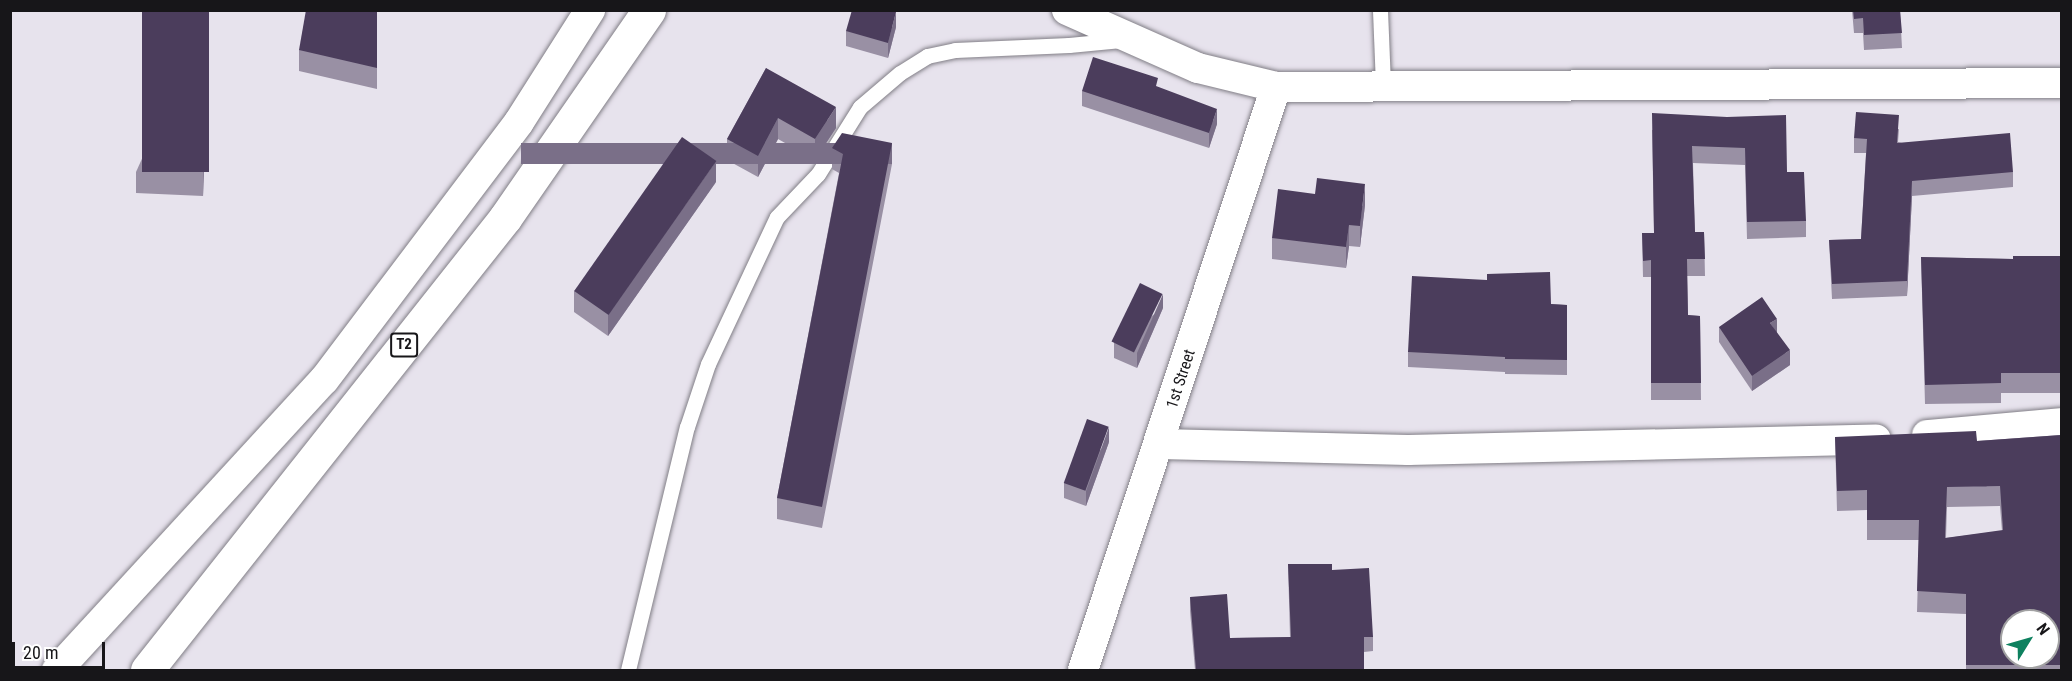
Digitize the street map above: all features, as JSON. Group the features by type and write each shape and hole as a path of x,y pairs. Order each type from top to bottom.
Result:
{"highway":[{"name":"T2","path":"147,670 505,218 649,10"}],"street":[{"path":"57,670 324,380 519,122 591,10"},
{"path":"1067,10 1128,39 1198,68 1276,87 2061,83"},
{"name":"1st Street","path":"1083,670 1160,444 1276,87"},
{"path":"1160,444 1408,450 1836,440 2061,423"}],"lane":[{"path":"1380,10 1383,86"},
{"path":"628,670 687,427 708,364 777,217 818,174 860,107 900,74 927,56 955,50 1069,45 1128,39"}],"building":[{"path":"142,10 209,10 209,172 142,172"},
{"path":"306,10 377,10 377,68 299,50"},
{"path":"852,10 896,12 888,43 846,31"},
{"path":"1853,10 1900,10 1902,33 1864,35 1863,18 1854,19"},
{"path":"1093,57 1158,78 1156,86 1217,109 1209,133 1082,91"},
{"path":"766,68 836,107 815,139 778,118 758,156 727,139"},
{"path":"1856,112 1899,115 1897,143 2010,133 2013,172 1912,181 1907,281 1832,284 1829,240 1861,239 1867,139 1854,138"},
{"path":"1652,113 1727,117 1786,115 1787,172 1804,172 1806,221 1747,222 1745,148 1692,146 1695,232 1704,232 1705,259 1687,259 1688,315 1700,316 1701,383 1651,383 1651,260 1643,261 1642,233 1654,233"},
{"path":"842,133 892,143 822,507 777,498 843,154 832,148"},
{"path":"682,137 716,161 609,315 574,291"},
{"path":"1317,178 1365,184 1360,226 1349,225 1346,247 1272,238 1278,189 1315,194"},
{"path":"2013,256 2061,256 2061,373 2001,373 2001,383 1925,385 1921,257 2013,259"},
{"path":"1550,272 1551,304 1567,305 1567,360 1505,359 1505,357 1408,352 1412,276 1487,280 1487,274"},
{"path":"1140,283 1162,294 1134,352 1112,341"},
{"path":"1762,297 1777,319 1770,323 1790,350 1752,376 1719,327"},
{"path":"1087,419 1109,427 1085,491 1064,483"},
{"path":"1976,431 1977,441 2061,435 2061,665 2060,609 2000,609 2000,665 1966,665 1966,594 1917,591 1919,520 1867,520 1867,490 1837,491 1835,437","holes":["2000,486 2003,530 1945,538 1947,487"]},
{"path":"1288,564 1332,564 1332,570 1369,568 1373,637 1364,637 1364,670 1196,670 1190,597 1227,594 1230,638 1291,637"}]}
